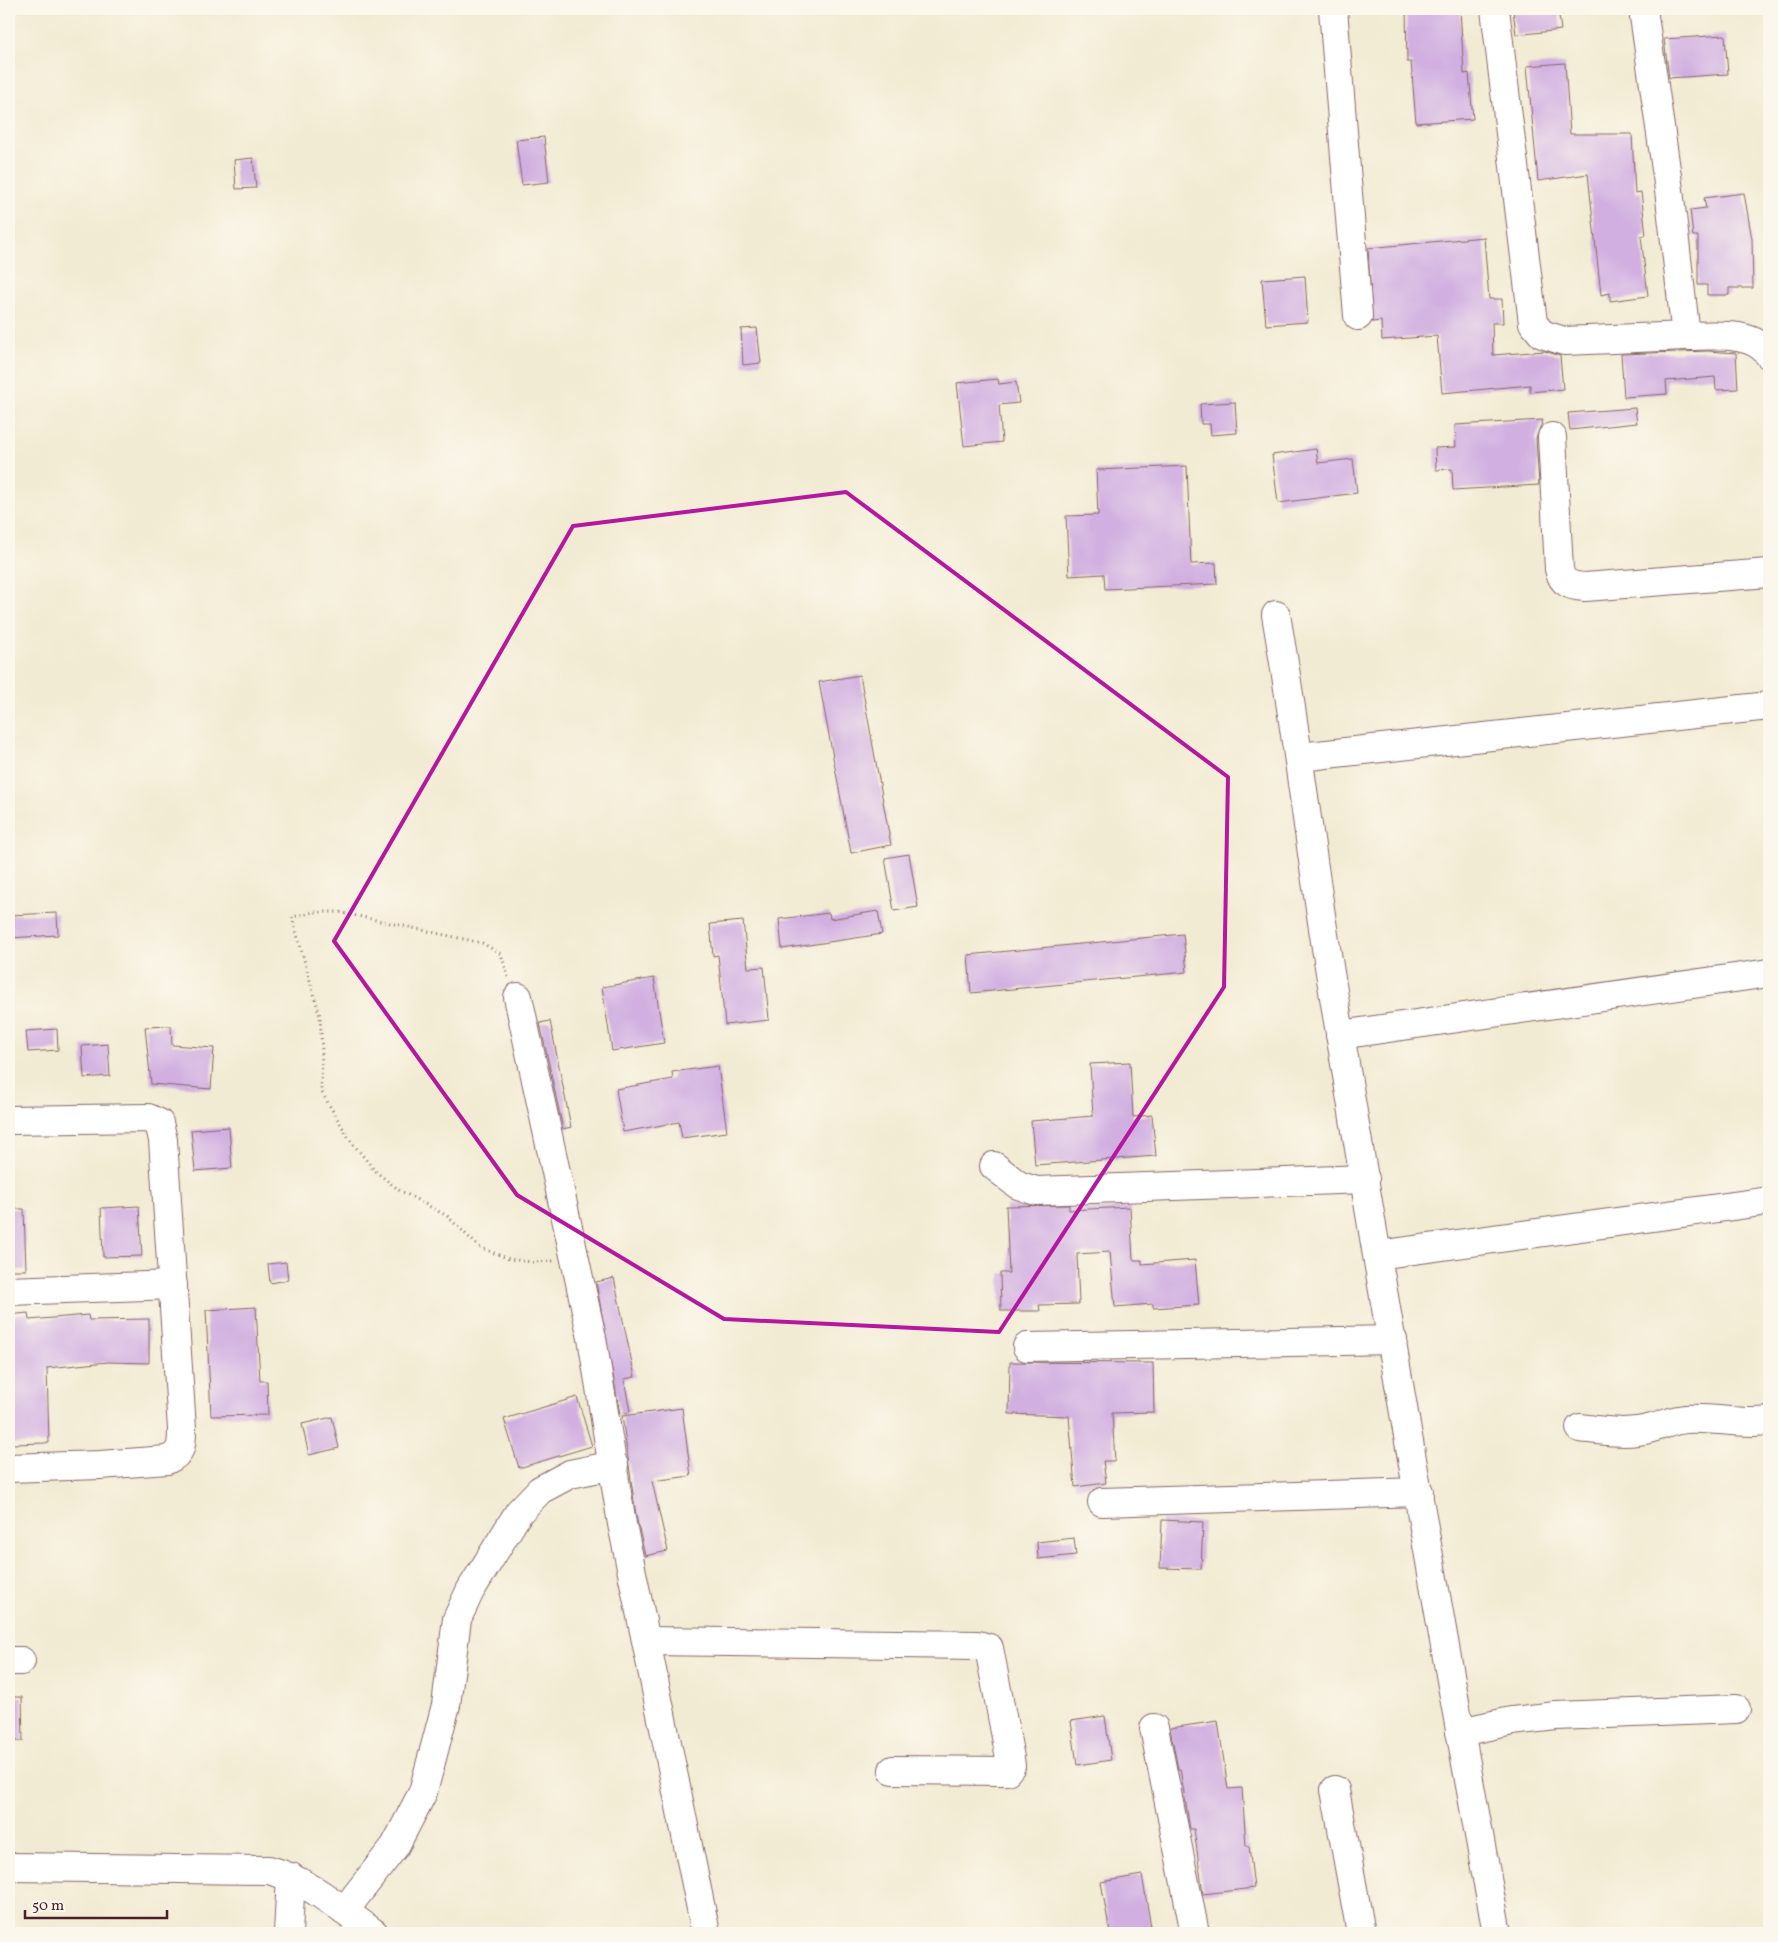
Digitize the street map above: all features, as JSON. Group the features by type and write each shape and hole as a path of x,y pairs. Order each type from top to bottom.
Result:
{"street":[{"path":"1333,9 1358,316"},
{"path":"1495,9 1533,323 1542,334 1564,341 1686,336 1736,337 1756,342 1767,348"},
{"path":"1643,9 1674,228 1686,336"},
{"path":"1552,437 1559,569 1563,580 1569,585 1585,586 1769,573"},
{"path":"1276,616 1340,1035 1460,1732 1497,1933"},
{"path":"1299,757 1769,706"},
{"path":"1340,1035 1769,974"},
{"path":"518,997 592,1338 622,1524 706,1933"},
{"path":"9,1120 148,1118 158,1121 163,1140 182,1429 180,1450 178,1454 167,1460 140,1463 9,1468"},
{"path":"994,1166 1018,1185 1036,1191 1365,1179"},
{"path":"1378,1255 1769,1200"},
{"path":"9,1291 172,1285"},
{"path":"1027,1346 1393,1340"},
{"path":"1580,1428 1618,1433 1652,1428 1670,1421 1686,1419 1750,1423 1769,1421"},
{"path":"344,1911 395,1846 423,1792 446,1705 457,1619 470,1591 519,1512 540,1490 570,1474 614,1465"},
{"path":"1102,1502 1419,1492"},
{"path":"647,1640 978,1644 989,1648 1011,1766 1007,1771 893,1770"},
{"path":"1460,1732 1512,1721 1556,1716 1736,1709"},
{"path":"1154,1728 1195,1933"},
{"path":"1335,1790 1361,1933"},
{"path":"9,1866 256,1868 269,1870 292,1877 374,1933"},
{"path":"288,1933 292,1877"}],"path":[{"path":"518,997 506,974 501,954 482,943 339,912 314,912 292,916 320,1016 322,1051 321,1092 350,1140 375,1171 399,1190 447,1216 480,1247 509,1259 533,1262 574,1260"}],"highlighted area":[{"path":"846,492 1228,777 1224,987 999,1332 724,1319 517,1195 334,941 573,526"}],"building":[{"path":"1406,9 1460,9 1464,74 1469,73 1473,119 1416,123 1411,62 1407,62"},
{"path":"1513,9 1558,9 1561,30 1516,35"},
{"path":"1725,35 1728,74 1669,78 1664,39"},
{"path":"1565,63 1570,134 1632,134 1635,193 1641,192 1646,235 1641,236 1648,296 1610,301 1610,293 1601,295 1588,174 1538,181 1527,66"},
{"path":"544,137 549,182 522,185 516,140"},
{"path":"253,158 256,188 236,189 234,160"},
{"path":"1744,193 1752,239 1753,288 1729,288 1729,295 1707,295 1707,285 1698,285 1698,236 1693,236 1690,210 1706,208 1704,198"},
{"path":"1484,237 1489,299 1502,299 1503,323 1492,323 1493,355 1545,351 1560,356 1563,389 1530,392 1530,385 1442,393 1437,336 1382,340 1381,321 1372,322 1368,248"},
{"path":"1305,276 1308,322 1266,325 1262,279"},
{"path":"757,328 761,363 743,365 741,329"},
{"path":"1708,351 1736,353 1738,389 1716,390 1715,377 1666,381 1667,394 1624,397 1621,354"},
{"path":"998,379 999,384 1016,382 1019,403 999,405 1002,442 964,446 957,383"},
{"path":"1235,402 1237,433 1211,435 1210,424 1201,424 1200,404"},
{"path":"1635,408 1637,423 1570,430 1568,413"},
{"path":"1543,420 1536,438 1539,485 1453,490 1452,469 1436,470 1435,448 1456,447 1455,425"},
{"path":"1316,449 1318,463 1353,459 1357,493 1278,503 1272,455"},
{"path":"1187,466 1191,564 1216,563 1217,584 1105,589 1104,574 1069,576 1066,516 1098,515 1096,470"},
{"path":"860,675 891,845 851,853 819,682"},
{"path":"909,854 918,907 894,911 885,858"},
{"path":"878,911 882,934 782,949 779,919 829,913 830,919"},
{"path":"57,913 58,935 9,938 9,915"},
{"path":"743,921 748,968 764,967 769,1020 725,1025 718,955 713,956 710,924"},
{"path":"1183,934 1187,972 971,993 968,955"},
{"path":"654,978 664,1043 612,1051 602,987"},
{"path":"550,1021 571,1127 563,1129 540,1023"},
{"path":"171,1026 172,1045 214,1048 211,1089 151,1084 145,1027"},
{"path":"57,1029 58,1050 28,1052 26,1031"},
{"path":"108,1044 110,1076 84,1078 82,1046"},
{"path":"1130,1062 1133,1117 1152,1115 1156,1156 1035,1165 1031,1121 1093,1116 1090,1064"},
{"path":"718,1066 727,1132 682,1138 679,1122 623,1132 616,1089 673,1079 672,1072"},
{"path":"229,1127 232,1168 195,1171 191,1130"},
{"path":"1069,1205 1069,1210 1130,1207 1133,1260 1142,1260 1142,1264 1195,1260 1199,1305 1153,1308 1153,1304 1115,1307 1110,1252 1077,1254 1079,1304 1039,1305 1040,1311 1001,1311 1000,1273 1009,1273 1006,1206"},
{"path":"139,1206 142,1256 103,1257 101,1208"},
{"path":"9,1209 24,1209 26,1270 9,1270"},
{"path":"286,1262 288,1280 270,1283 268,1264"},
{"path":"614,1278 635,1377 624,1379 630,1412 620,1414 596,1282"},
{"path":"256,1307 260,1381 267,1381 268,1415 211,1416 206,1310"},
{"path":"28,1313 29,1320 88,1315 89,1320 149,1319 149,1363 108,1362 47,1368 49,1443 9,1444 9,1315"},
{"path":"1010,1362 1153,1363 1154,1412 1112,1413 1115,1461 1103,1461 1106,1483 1075,1487 1069,1416 1009,1414"},
{"path":"577,1397 592,1446 519,1468 504,1419"},
{"path":"682,1408 691,1476 652,1481 668,1551 645,1556 636,1515 622,1416"},
{"path":"332,1417 339,1448 309,1455 302,1424"},
{"path":"1162,1520 1203,1522 1201,1569 1160,1568"},
{"path":"1074,1538 1076,1555 1038,1559 1037,1542"},
{"path":"9,1697 22,1697 23,1741 9,1741"},
{"path":"1105,1716 1111,1760 1077,1765 1071,1721"},
{"path":"1218,1721 1228,1789 1242,1788 1246,1846 1249,1846 1254,1888 1203,1894 1194,1829 1190,1829 1180,1769 1178,1769 1170,1728"},
{"path":"1142,1875 1152,1933 1110,1933 1101,1882"}]}
